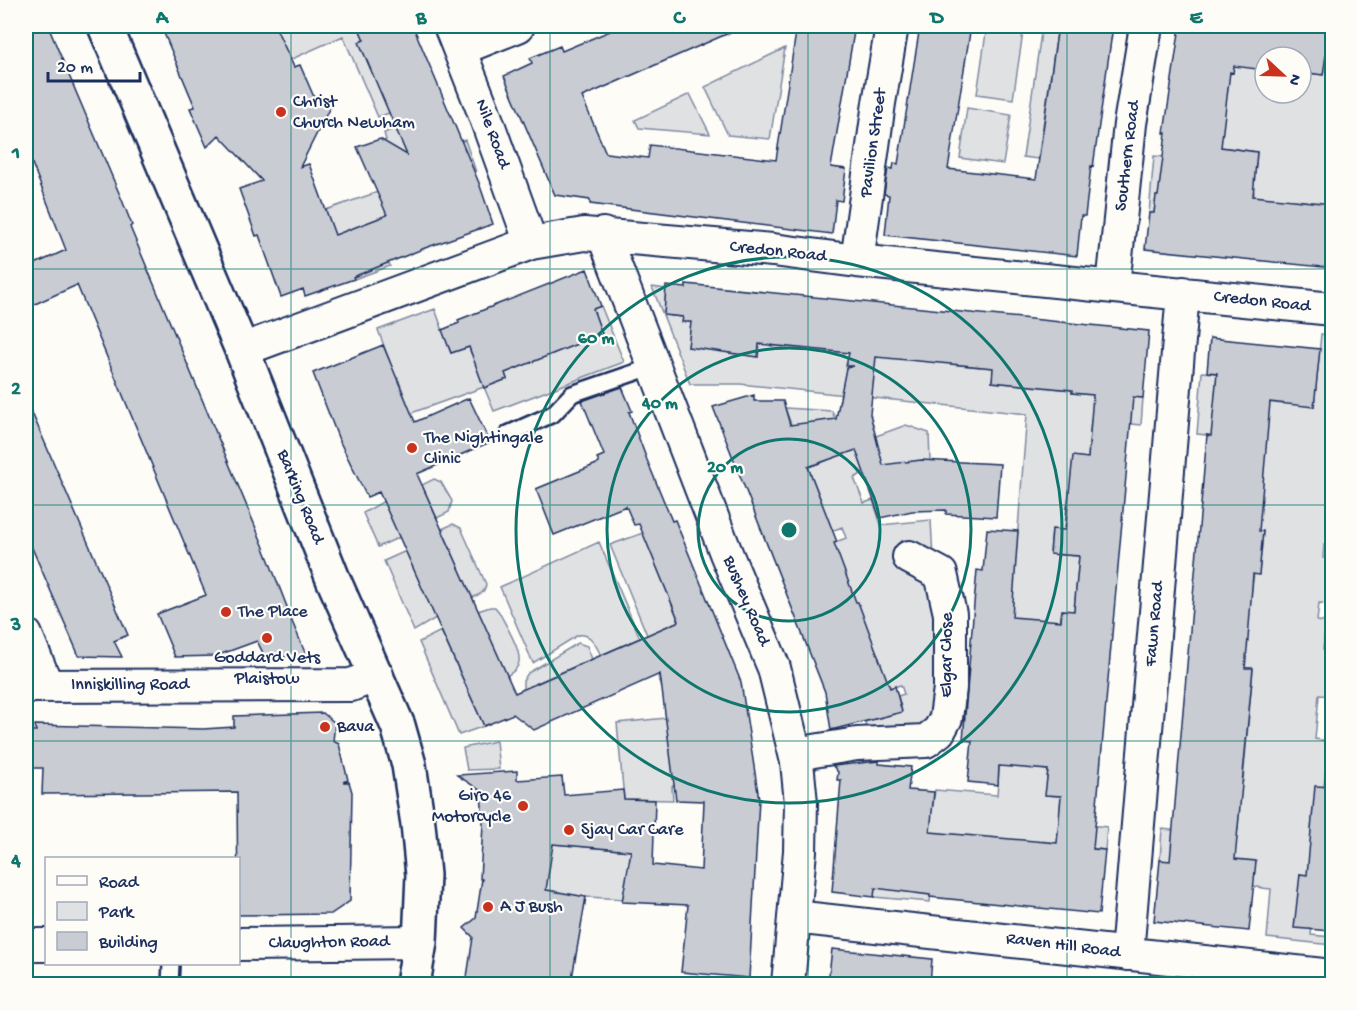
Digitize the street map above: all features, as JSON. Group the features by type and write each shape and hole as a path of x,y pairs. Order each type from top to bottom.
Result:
{"main road":[{"name":"Barking Road","path":"105,26 242,350 333,579 398,726 409,765 423,875 420,942 413,984"}],"street":[{"path":"455,37 518,26"},
{"name":"Pavilion Street","path":"857,261 892,26"},
{"name":"Southern Road","path":"1113,286 1130,124 1146,26"},
{"name":"Nile Road","path":"455,37 531,243"},
{"name":"Credon Road","path":"242,350 531,243 584,234 773,250 857,261 1332,309"},
{"name":"Bushey Road","path":"603,234 726,554 774,668 795,754 801,803 800,851 788,984"},
{"name":"Fawn Road","path":"1126,954 1183,293"},
{"name":"Elgar Close","path":"795,754 857,744 926,741 939,731 946,718 950,688 950,614 941,574 909,557"},
{"path":"26,634 36,686"},
{"name":"Inniskilling Road","path":"36,686 351,685 377,675"},
{"name":"Raven Hill Road","path":"794,916 1332,976"},
{"name":"Claughton Road","path":"240,944 420,942"},
{"path":"26,945 45,945"}],"lane":[{"path":"508,434 553,414 572,394 654,366"},
{"path":"170,984 171,965"}],"green space":[{"path":"275,26 358,26 364,40 359,42 364,54 385,46 392,112 378,117 343,36 265,71 278,33"},
{"path":"987,26 1024,26 1013,99 977,94"},
{"path":"1042,26 1058,26 1038,159 1023,157"},
{"path":"1222,26 1257,26 1259,45 1253,45 1253,105 1313,105 1313,74 1323,75 1326,55 1332,56 1332,215 1317,214 1305,201 1293,200 1293,205 1252,208 1254,192 1242,190 1168,197 1156,196 1154,213 1149,213 1154,156 1256,165 1257,152 1203,145 1230,72 1233,72 1237,50"},
{"path":"785,48 770,139 728,135 705,87"},
{"path":"690,94 710,134 639,128 635,120"},
{"path":"967,108 1011,115 1003,164 960,158"},
{"path":"418,119 440,149 465,140 476,172 408,207 375,220 375,231 390,266 354,279 317,213 378,192 380,142 386,140 384,133"},
{"path":"652,287 666,289 664,315 683,317 683,321 691,322 688,347 731,328 728,353 758,357 761,330 771,346 802,349 804,332 816,333 815,350 848,353 850,337 951,349 950,364 980,367 995,355 992,382 1072,390 1072,393 1143,398 1141,425 1091,420 1088,458 1073,457 1071,480 1084,507 1067,505 1065,530 1052,530 1050,554 1079,556 1074,611 1062,610 1031,768 1048,770 1046,795 1061,796 1059,822 1107,827 1105,850 1042,841 1039,865 935,846 930,902 874,897 875,888 933,805 935,790 997,795 1027,414 740,384 690,384"},
{"path":"601,306 624,362 494,411 484,387 375,426 374,423 409,409 398,378 361,393 390,362 378,330 435,309 451,353 469,347 471,353 478,351 491,385 507,379 504,371 602,334 593,309"},
{"path":"1321,334 1332,335 1332,544 1324,544 1323,558 1332,560 1332,604 1319,603 1317,621 1332,623 1332,629 1325,628 1323,650 1332,651 1332,696 1319,695 1315,739 1328,741 1326,758 1332,759 1332,765 1326,765 1322,809 1313,808 1311,831 1319,846 1332,848 1332,859 1317,858 1316,876 1300,874 1312,922 1311,935 1332,937 1332,945 1267,938 1271,889 1243,884 1188,866 1160,860 1162,829 1221,835 1238,830 1239,812 1229,811 1232,781 1243,781 1253,669 1241,667 1254,574 1259,574 1263,532 1249,530 1246,439 1197,434 1202,372 1217,373 1215,396 1282,404 1285,382 1301,405 1314,407"},
{"path":"785,408 832,411 846,447 906,425 929,433 930,461 860,473 854,478 864,503 873,500 881,525 931,520 933,558 902,546 895,564 924,575 937,612 940,709 921,729 866,729 865,722 902,712 898,696 904,694 901,685 885,689 828,610 833,543 846,538 842,527 829,532 792,513 822,503 808,467 826,461 792,427"},
{"path":"434,479 441,482 452,501 449,512 437,518 422,485"},
{"path":"384,501 400,537 378,547 363,513"},
{"path":"453,524 461,528 486,584 480,594 472,598 442,529"},
{"path":"643,533 698,669 676,717 658,678 663,674 610,545"},
{"path":"599,542 640,638 601,655 590,638 578,635 533,663 500,587"},
{"path":"406,551 436,618 414,631 384,561"},
{"path":"495,607 499,612 518,650 518,664 507,676 478,611"},
{"path":"441,631 484,726 459,735 419,642"},
{"path":"578,643 587,646 592,659 523,689 523,681 528,673"},
{"path":"666,718 691,785 672,786 673,800 624,799 617,723"},
{"path":"496,741 499,769 467,770 463,748"},
{"path":"553,844 631,851 626,899 586,897 543,889"}],"building":[{"path":"26,26 48,26 122,200 132,225 130,227 263,545 307,657 265,657 257,641 216,656 175,657 157,614 206,595 77,285 26,308 26,268 66,250 26,148"},
{"path":"161,26 275,26 294,67 300,65 314,97 330,107 300,167 309,164 335,235 387,215 357,147 380,139 407,155 359,42 364,40 358,26 413,26 479,183 493,224 425,248 353,277 354,279 305,296 303,289 281,297 259,235 256,236 239,189 262,181 219,135 207,147 190,108 195,107"},
{"path":"622,26 745,26 582,97 606,153 648,158 650,145 776,160 797,26 855,26 831,167 846,169 842,201 836,200 832,234 590,204 590,200 555,195 504,76 532,63 530,58 560,46 562,51"},
{"path":"920,26 971,26 948,169 1036,179 1058,26 1113,26 1085,216 1081,216 1077,256 885,235 889,195 884,194 888,168 893,169 894,163 898,164"},
{"path":"1180,26 1332,26 1332,56 1326,55 1323,75 1313,74 1313,45 1253,45 1253,68 1234,66 1233,73 1230,72 1221,147 1257,152 1253,196 1332,204 1332,268 1145,249 1149,213 1154,213 1156,196 1158,196 1166,133 1164,133"},
{"path":"587,269 601,306 593,309 602,334 505,373 507,379 484,388 469,347 451,353 442,330 459,323 458,320"},
{"path":"686,284 1149,331 1143,398 1133,397 1093,849 1105,850 1099,914 930,897 930,895 875,888 874,897 832,892 841,780 837,780 838,772 833,766 879,761 879,764 911,767 908,790 934,792 930,832 1057,843 1061,796 1045,795 1048,770 999,766 998,785 968,782 972,741 963,740 977,570 983,571 987,529 1018,531 1012,617 1061,621 1062,610 1074,611 1079,556 1050,554 1052,529 1065,530 1073,456 1088,458 1093,395 1072,393 1072,390 992,382 993,368 876,357 870,414 883,465 921,460 1000,464 996,517 946,514 946,510 912,511 880,518 856,450 808,467 837,542 834,543 856,602 858,602 890,688 895,686 902,712 831,730 825,692 713,407 754,395 754,401 783,401 790,425 836,419 846,368 854,366 846,366 849,353 759,344 758,357 688,347 691,322 682,322 683,317 664,315 666,286 686,288"},
{"path":"1210,338 1320,349 1314,407 1270,402 1259,531 1263,531 1259,575 1253,574 1245,668 1253,668 1235,859 1256,861 1249,931 1154,921 1160,860 1170,861 1207,435 1211,436 1217,373 1207,372"},
{"path":"383,345 415,422 469,398 490,442 417,474 515,693 679,621 639,524 634,525 626,506 554,535 536,489 599,463 597,458 604,455 582,401 622,387 647,460 672,521 675,520 741,682 759,799 749,978 681,972 688,905 622,902 631,851 553,844 546,890 586,897 571,984 466,984 473,937 464,928 476,918 482,879 480,879 483,824 481,791 457,775 517,771 517,780 562,777 564,795 623,790 624,799 655,800 653,865 701,870 704,801 676,800 660,674 534,730 513,714 484,726 379,492 367,497 339,440 313,373"},
{"path":"26,399 128,635 114,641 122,657 79,656 26,534"},
{"path":"323,713 335,723 333,741 339,744 348,780 343,782 349,782 352,792 350,901 331,914 240,915 237,792 42,794 43,768 26,768 26,731 36,731 35,725 203,729 234,727 234,716"},
{"path":"1315,786 1332,787 1332,931 1294,928 1300,874 1307,875"},
{"path":"832,949 932,959 930,984 828,984"}],"place":[{"name":"Christ Church Newham","path":"281,112"},
{"name":"The Nightingale Clinic","path":"412,448"},
{"name":"The Place","path":"226,612"},
{"name":"Goddard Vets Plaistow","path":"267,638"},
{"name":"Bava","path":"325,727"},
{"name":"Giro 46 Motorcycle","path":"523,806"},
{"name":"Sjay Car Care","path":"569,830"},
{"name":"A J Bush","path":"488,907"}]}
